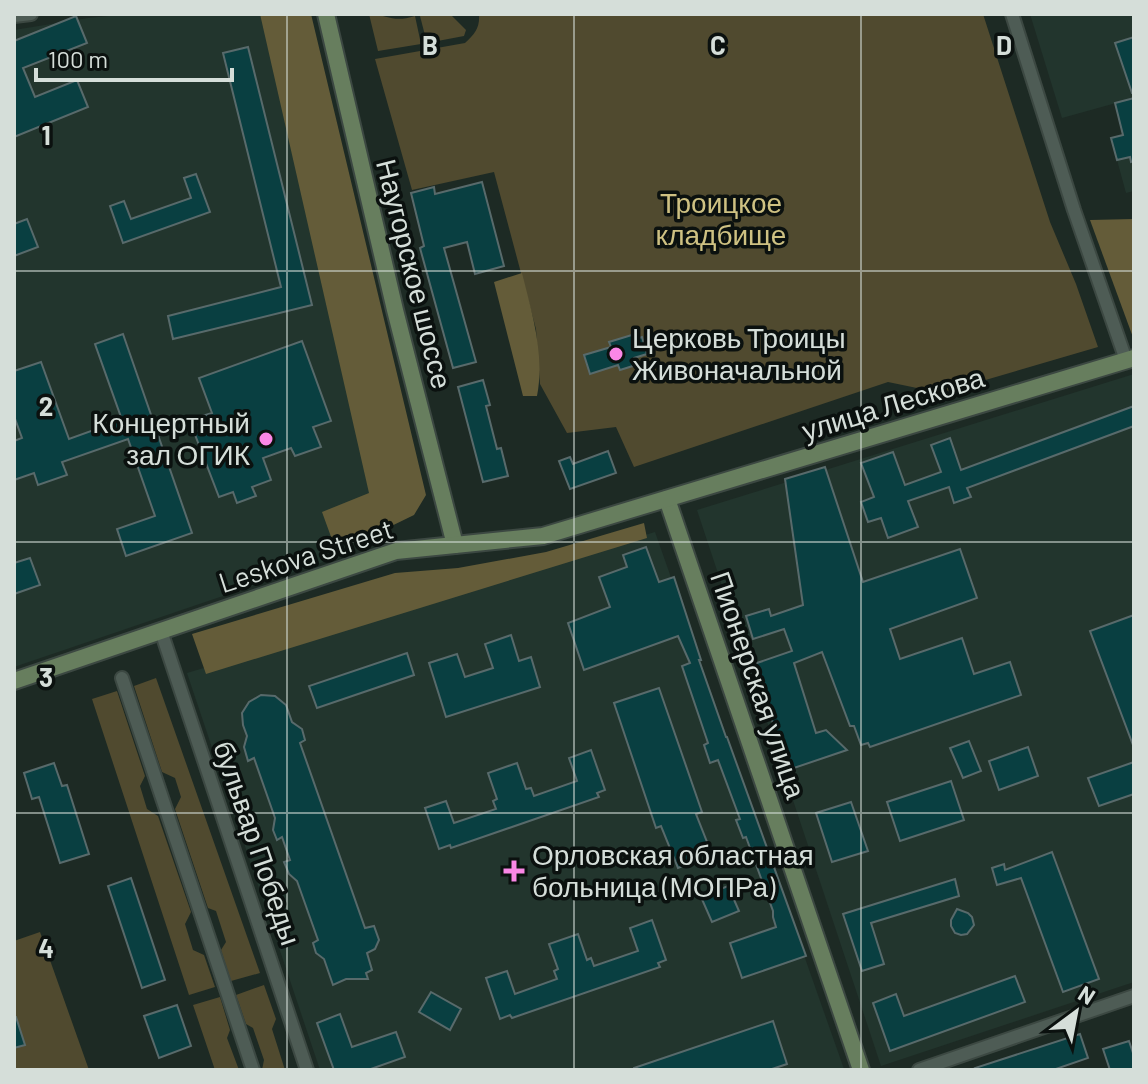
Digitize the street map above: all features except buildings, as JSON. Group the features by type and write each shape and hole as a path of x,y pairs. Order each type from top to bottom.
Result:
{"main road":[{"name":"Наугорское шоссе","path":"326,14 395,310 455,545"},
{"name":"улица Лескова","path":"667,499 1130,359"},
{"name":"Leskova Street","path":"14,681 396,551 543,536 667,499"},
{"name":"Пионерская улица","path":"667,499 861,1070"}],"street":[{"path":"14,16 31,14"},
{"path":"1012,14 1074,210 1130,359"},
{"name":"бульвар Победы","path":"161,631 307,1070"},
{"path":"122,678 253,1070"},
{"path":"919,1070 1134,996"}],"shaded area":[{"path":"129,14 271,14 390,523 329,560 14,667 14,30"},
{"path":"260,14 311,14 426,495 414,515 375,534 334,545 322,512 369,493"},
{"path":"1030,14 1134,14 1134,98 1062,118"},
{"path":"1134,132 1134,191 1126,193 1111,138"},
{"path":"1134,219 1134,340 1090,220"},
{"path":"522,273 538,350 537,396 523,396 494,282"},
{"path":"1134,374 1134,982 881,1066 697,510"},
{"path":"644,523 647,538 206,674 192,634 395,573 458,568 546,552"},
{"name":"Орловская областная больница (МОПРа)","path":"655,532 844,1069 320,1070 187,673"}],"green space":[{"path":"369,14 396,19 415,16 421,44 378,51"},
{"path":"450,14 466,30 464,36 427,43 420,16"},
{"name":"Троицкое кладбище","path":"479,14 983,14 1050,222 1098,347 941,393 888,382 634,467 616,427 567,433 540,384 536,329 494,172 412,190 375,59 465,43 476,30"},
{"path":"156,678 260,973 231,981 221,950 226,942 216,911 208,908 175,809 181,797 175,778 162,772 134,686"},
{"path":"117,691 145,776 140,786 147,809 158,816 191,912 185,924 193,950 204,955 215,987 189,995 92,699"},
{"path":"40,932 89,1070 14,1070 14,941"},
{"path":"264,985 276,1019 272,1029 285,1070 262,1070 264,1060 253,1028 246,1024 236,995"},
{"path":"220,997 230,1030 227,1038 239,1070 215,1070 193,1005"}],"place":[{"name":"Церковь Троицы Живоначальной","path":"616,354"},
{"name":"Концертный зал ОГИК","path":"266,439"},
{"name":"Орловская областная больница (МОПРа)","path":"514,871"}]}
